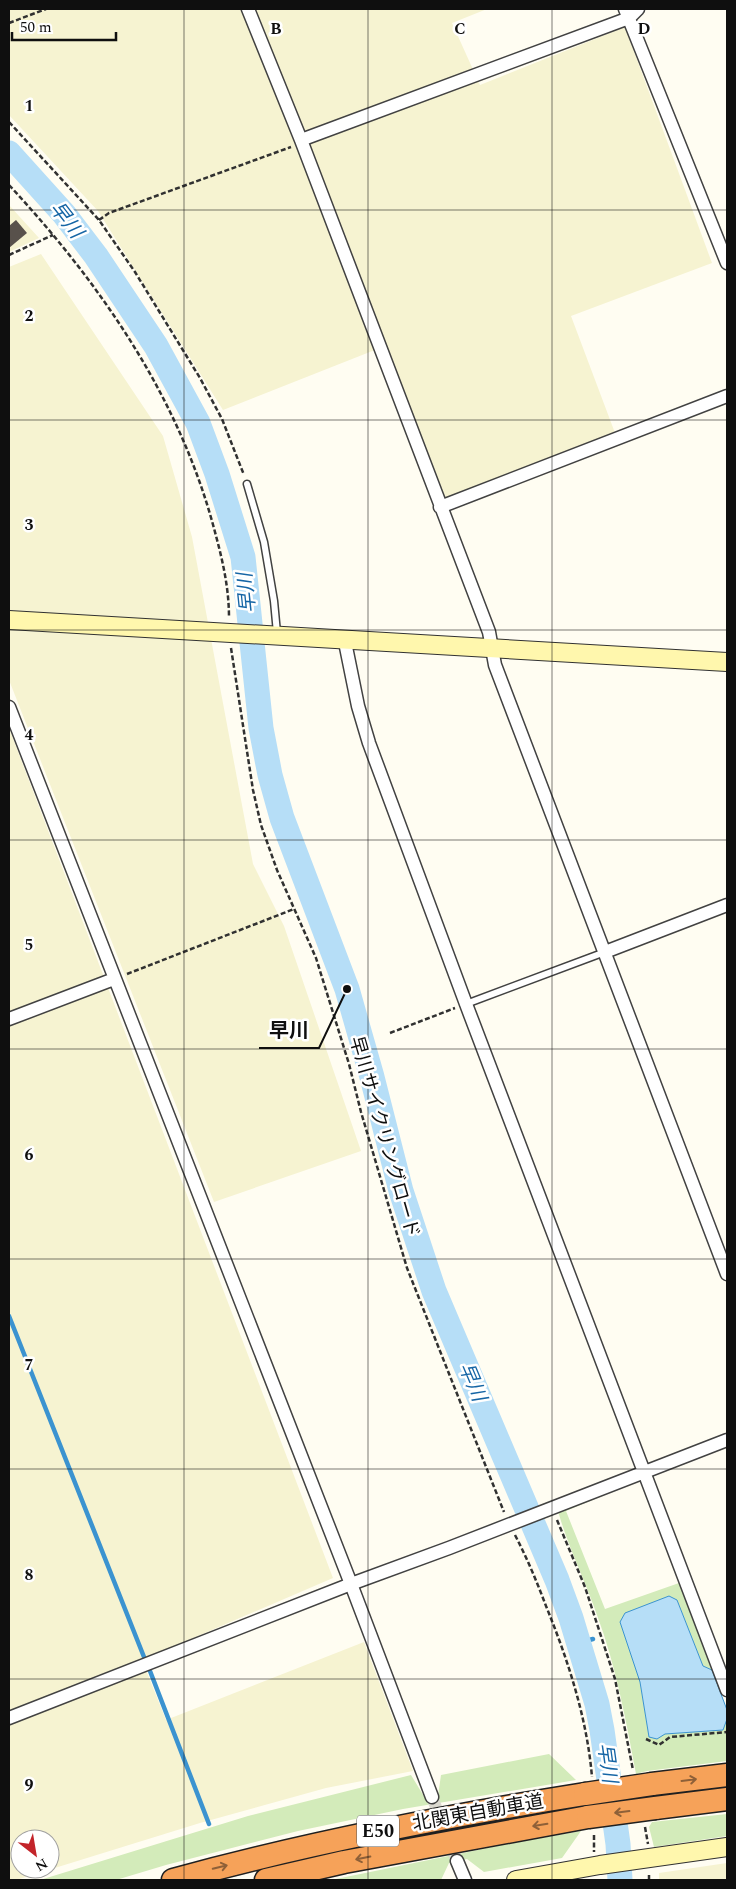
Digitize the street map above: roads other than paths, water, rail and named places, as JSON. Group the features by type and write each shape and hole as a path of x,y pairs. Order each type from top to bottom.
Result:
{"highway":[{"name":"北関東自動車道","path":"173,1880 336,1839 589,1789 643,1780 727,1775"},
{"name":"北関東自動車道","path":"266,1880 344,1862 649,1815 727,1799"}],"street":[{"path":"248,9 301,140 489,632 495,665 727,1274"},
{"path":"301,140 630,12 727,263"},
{"path":"440,507 727,396"},
{"path":"9,620 727,662"},
{"path":"346,639 346,647 363,724 466,1004 727,1690"},
{"path":"9,707 351,1584 432,1797"},
{"path":"605,952 727,905"},
{"path":"9,1019 114,979"},
{"path":"9,1718 351,1584 449,1548 509,1522 552,1508 727,1440"},
{"path":"516,1880 600,1865 727,1847"},
{"path":"457,1861 465,1880"}],"lane":[{"path":"247,484 264,542 274,601 275,635"},
{"path":"466,1004 605,952"}],"water":[{"path":"669,1596 677,1600 703,1666 712,1670 727,1710 727,1719 723,1730 665,1734 657,1739 649,1737 640,1682 620,1622 625,1613"}],"waterway":[{"name":"早川","path":"9,153 64,214 96,256 156,346 198,423 217,474 243,557 261,728 270,775 282,818 347,989 401,1191 434,1291 557,1580 571,1618 597,1704 602,1730 618,1844 620,1880"},
{"path":"9,1316 144,1657"},
{"path":"578,1643 593,1639"},
{"path":"150,1671 209,1824"}],"tunnel":[{"path":"432,1797 457,1861"}],"place":[{"name":"早川","path":"347,989"}]}
